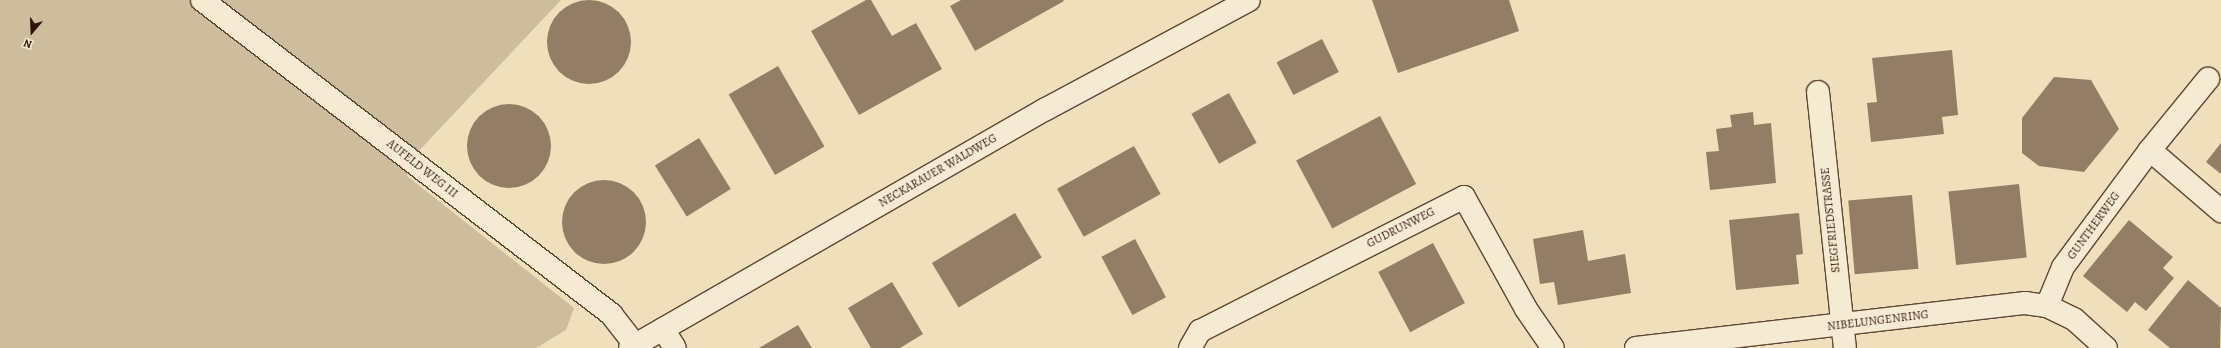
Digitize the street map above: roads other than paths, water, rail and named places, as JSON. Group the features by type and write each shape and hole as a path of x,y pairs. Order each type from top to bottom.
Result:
{"street":[{"name":"AUFELD WEG III","path":"202,0 611,314 633,347"},
{"name":"NECKARAUER WALDWEG","path":"633,347 663,328 1046,109 1249,0"},
{"name":"GUNTHERWEG","path":"2047,306 2063,267 2150,150 2208,79"},
{"name":"SIEGFRIEDSTRASSE","path":"1818,92 1845,348"},
{"path":"2150,150 2221,211"},
{"name":"GUDRUNWEG","path":"1190,348 1200,331 1464,197 1526,309 1553,348"},
{"name":"NIBELUNGENRING","path":"1636,348 2025,303 2047,306 2074,319 2106,348"},
{"path":"663,328 675,348"}]}
